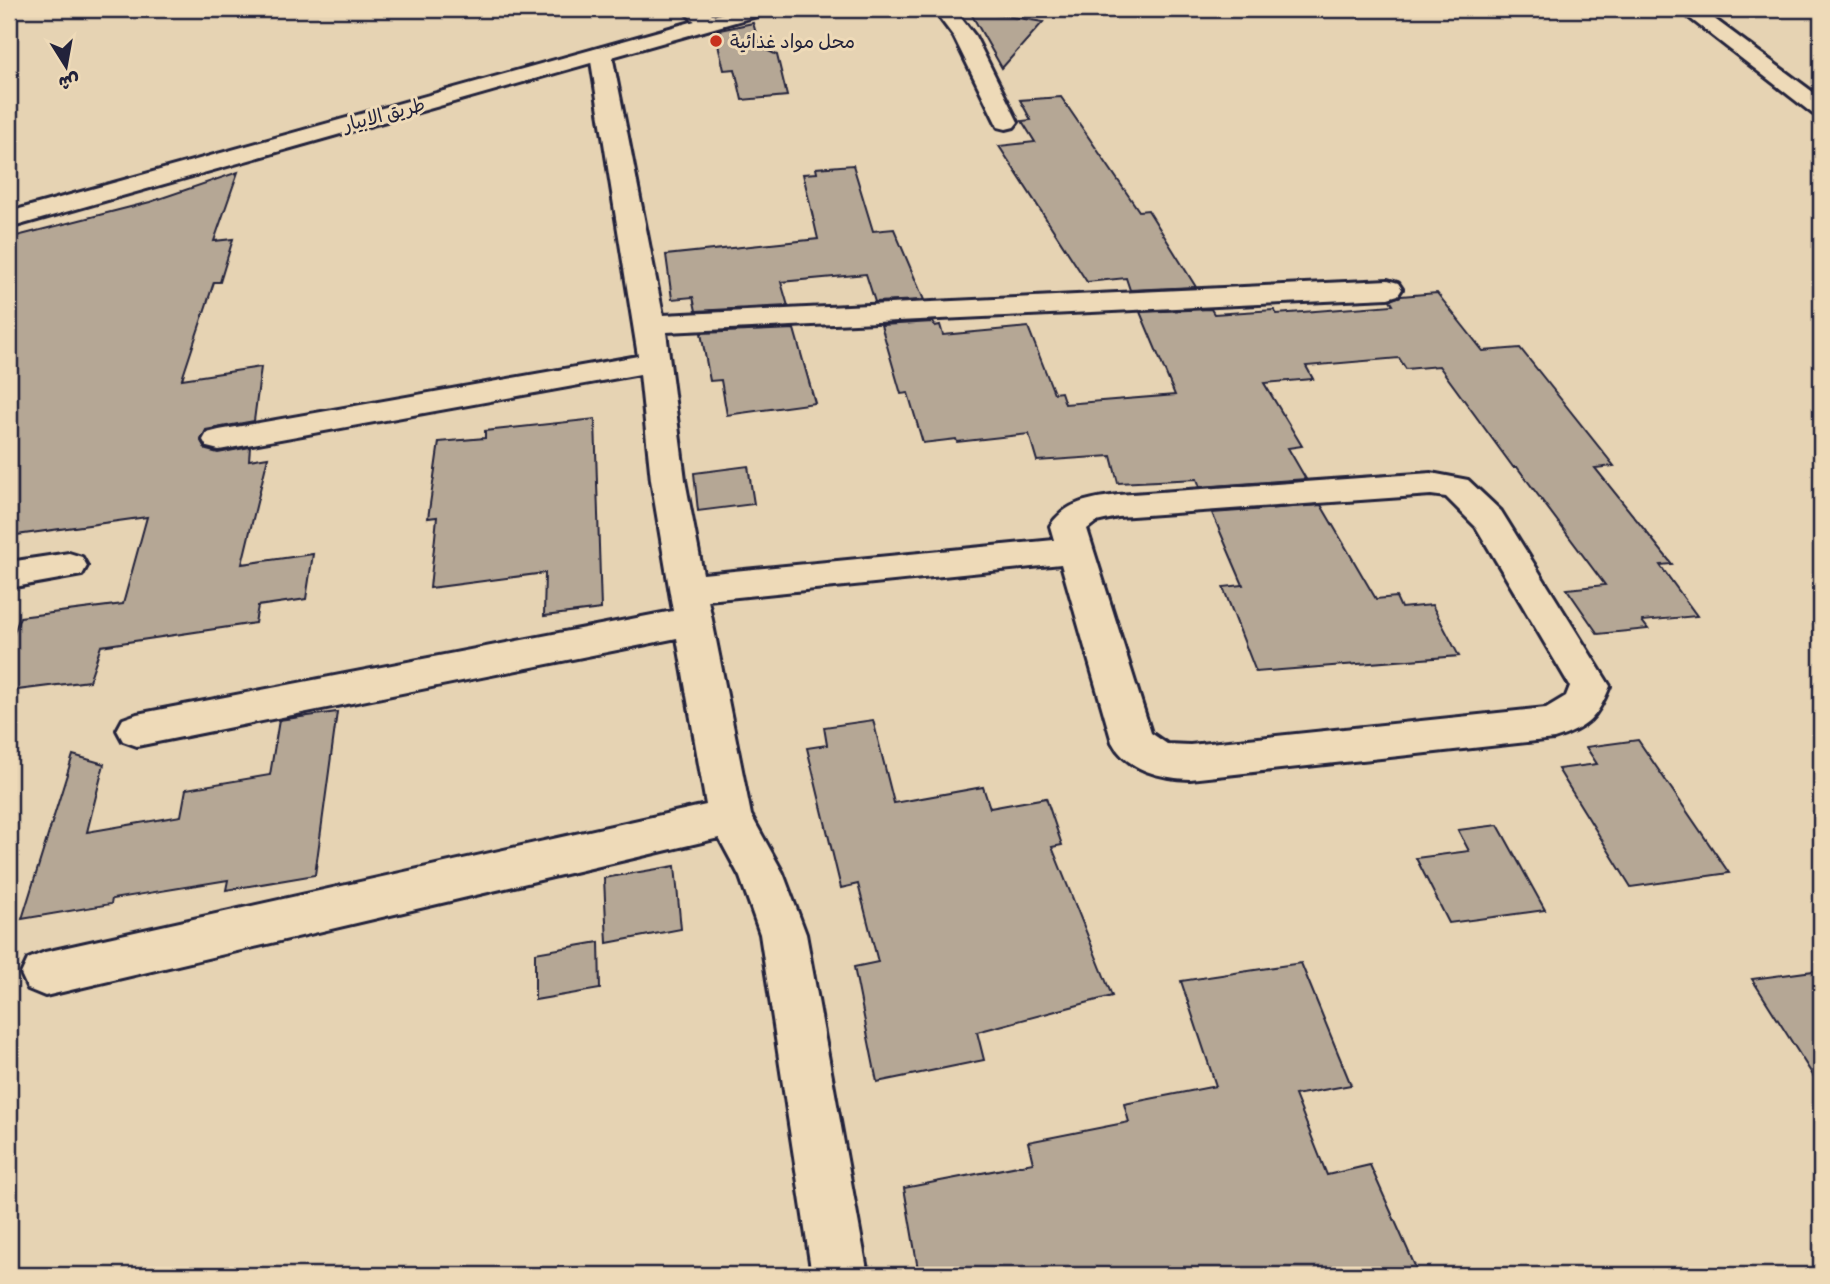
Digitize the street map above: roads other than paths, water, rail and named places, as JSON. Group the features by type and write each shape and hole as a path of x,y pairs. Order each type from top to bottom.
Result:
{"street":[{"name":"طريق الابيار","path":"12,223 601,55 702,15 760,9"},
{"path":"943,9 964,36 1006,122"},
{"path":"1688,9 1821,109"},
{"path":"601,55 650,324 668,480 730,818 761,873 783,934 840,1275"},
{"path":"650,324 1388,289"},
{"path":"219,440 655,362"},
{"path":"1431,484 1456,488 1489,519 1590,687 1582,706 1554,723 1190,762 1167,762 1150,757 1133,742 1074,550 1068,526 1085,512 1118,506 1431,484"},
{"path":"137,730 691,605 1074,550"},
{"path":"9,575 69,566"},
{"path":"45,974 650,834 730,818"}],"place":[{"name":"محل مواد غذائية","path":"716,41"}]}
